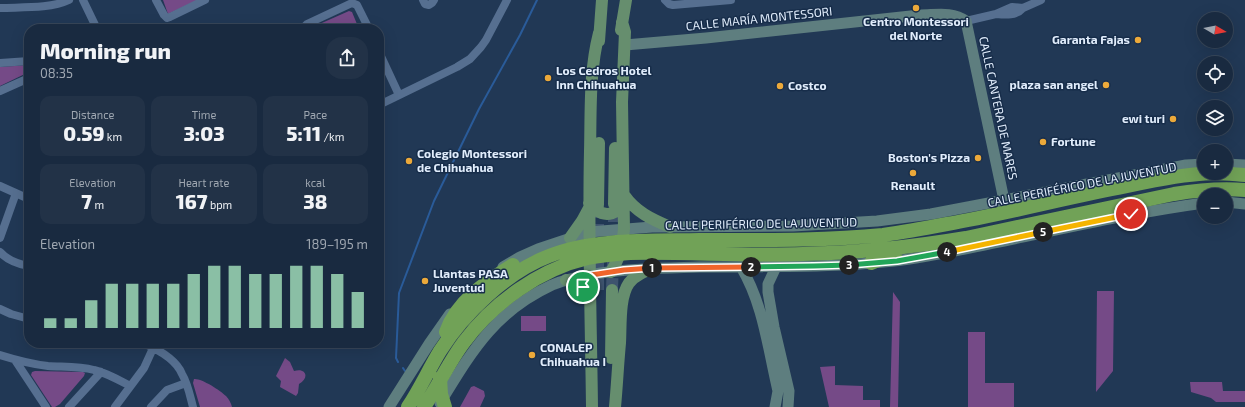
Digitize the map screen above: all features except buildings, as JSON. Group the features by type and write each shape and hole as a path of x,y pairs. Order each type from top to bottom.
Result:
{"highway":[{"path":"424,407 464,341 493,310 509,296 537,278 586,258 615,254 653,240 780,240 885,234 955,223 1086,194 1177,176 1216,173 1245,175"},
{"path":"1057,190 1086,194"},
{"path":"653,240 803,254 872,251 966,238 1195,190 1245,190"},
{"path":"1095,211 1131,214"},
{"name":"CALLE PERIFÉRICO DE LA JUVENTUD","path":"549,256 591,245 653,240"},
{"path":"871,263 906,247"},
{"path":"445,407 441,394 439,373 440,358 443,338 449,323 459,308 469,296 517,262 532,256 549,256"},
{"path":"408,407 440,352 453,332 467,315 482,300 513,276 549,256"}],"main road":[{"path":"598,407 594,294 591,275 589,232 592,205 593,71 602,0"},
{"path":"592,205 596,210 610,214 617,212 621,208 615,68 626,0"},
{"name":"CALLE MARÍA MONTESSORI","path":"625,44 706,38 920,15 947,14 957,16 966,21"},
{"name":"CALLE CANTERA DE MARES","path":"966,21 1004,200"},
{"path":"611,272 622,248 624,229 620,201 625,44 625,32 622,22"},
{"name":"CALLE PERIFÉRICO DE LA JUVENTUD","path":"389,407 437,331 465,297 507,264 538,249 568,238 589,232 624,229 653,240 670,227 793,226 877,221 931,214 1186,165 1197,164"},
{"path":"1233,164 1245,165"},
{"path":"620,201 670,227"},
{"path":"1233,203 1245,204"},
{"path":"438,407 478,344 501,318 518,304 533,295 553,285 568,280 611,272 650,268 814,266 897,261 979,246 1131,214 1173,206 1197,204"},
{"path":"568,280 576,272 580,255 578,248 568,238 592,205"},
{"path":"650,268 638,257 637,242 640,236 653,240"},
{"path":"741,267 764,303 789,391 788,407"},
{"path":"775,407 778,391 764,303 768,292 768,284 776,267"},
{"path":"615,407 621,315 625,290 635,277 650,268"},
{"path":"568,280 594,294"},
{"path":"610,407 612,290"},
{"path":"592,407 594,294"}],"street":[{"path":"0,8 50,6 69,0"},
{"path":"84,0 95,24"},
{"path":"156,0 164,15 168,18 205,0"},
{"path":"423,0 424,4 429,5 434,0"},
{"path":"384,102 457,67 470,59 486,40 506,0"},
{"path":"665,0 669,4 673,5 731,0"},
{"path":"966,21 996,14 1012,7 1041,0"},
{"path":"307,24 352,3 357,5 366,24"},
{"path":"0,63 24,61"},
{"path":"384,63 399,95"},
{"path":"0,90 24,80"},
{"path":"0,186 24,197"},
{"path":"0,238 16,193"},
{"path":"0,252 14,262 24,265"},
{"path":"0,309 24,318"},
{"path":"115,407 144,368 154,348"},
{"path":"157,348 175,364 182,373 193,407"},
{"path":"0,355 15,360 46,366 86,368 101,372 130,386"},
{"path":"15,360 46,407"},
{"path":"69,407 101,372"},
{"path":"151,407 166,390 186,383"}],"shaded area":[{"path":"163,0 198,0 168,14"},
{"path":"349,11 352,12 357,24 320,24"},
{"path":"24,65 24,74 0,86 0,67"},
{"path":"1097,291 1114,291 1113,371 1096,392"},
{"path":"893,292 900,302 898,407 890,407"},
{"path":"521,316 546,316 546,331 521,331"},
{"path":"968,332 985,332 985,383 1014,383 1014,407 968,407"},
{"path":"285,358 290,362 294,371 301,370 305,374 305,379 299,384 298,393 296,396 280,387 281,381 276,376"},
{"path":"835,366 835,385 863,386 863,400 880,400 880,407 829,407 820,367"},
{"path":"32,372 85,373 60,404 52,407 31,375"},
{"path":"194,379 206,382 226,396 232,407 200,407 193,383"},
{"path":"1190,382 1222,382 1223,391 1245,391 1245,402 1216,402 1211,398 1191,392"},
{"path":"474,386 484,391 485,396 480,407 460,407 471,387"}],"waterway":[{"path":"398,362 396,358 399,293 434,201 479,109 520,35 537,0"}],"tunnel":[{"path":"614,204 614,240"},
{"path":"598,205 598,290"},
{"path":"612,290 613,261"}],"place":[{"name":"Centro Montessori del Norte","path":"916,8"},
{"name":"Garanta Fajas","path":"1138,40"},
{"name":"Los Cedros Hotel Inn Chihuahua","path":"548,78"},
{"name":"plaza san angel","path":"1106,85"},
{"name":"Costco","path":"780,86"},
{"name":"ewi turi","path":"1173,119"},
{"name":"Fortune","path":"1043,142"},
{"name":"Boston's Pizza","path":"978,158"},
{"name":"Colegio Montessori de Chihuahua","path":"409,161"},
{"name":"Renault","path":"913,173"},
{"name":"Llantas PASA Juventud","path":"425,281"},
{"name":"CONALEP Chihuahua I","path":"532,355"}],"route":[{"path":"583,287 588,291 590,298 591,275 645,268 814,266 897,261 979,246 1131,214"}]}
